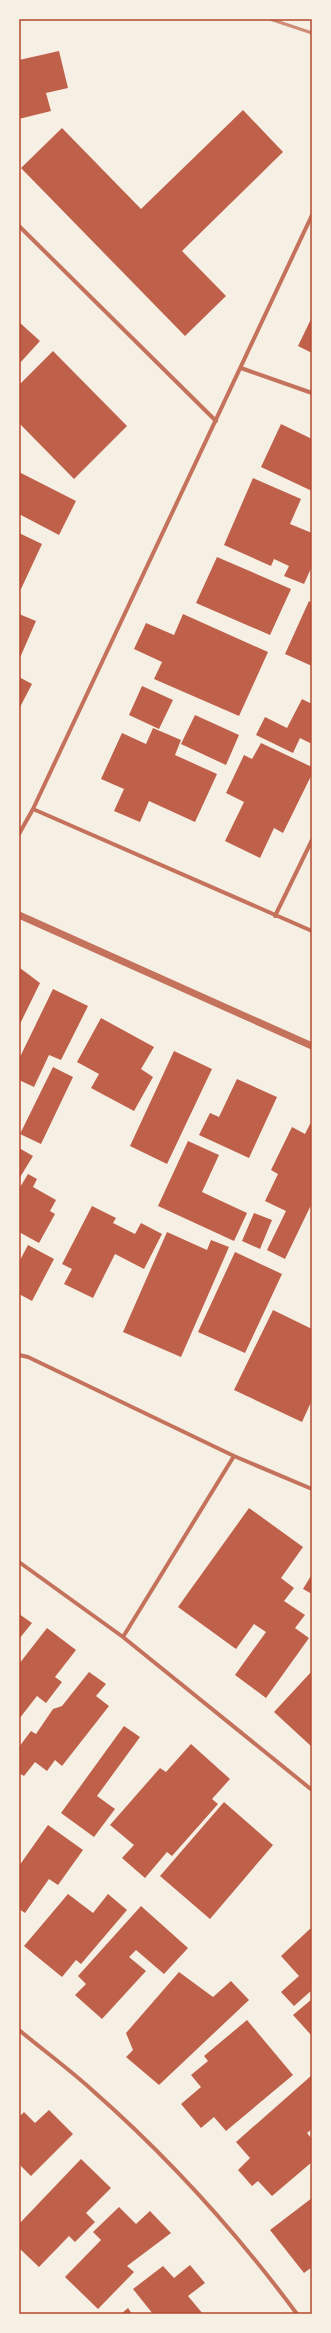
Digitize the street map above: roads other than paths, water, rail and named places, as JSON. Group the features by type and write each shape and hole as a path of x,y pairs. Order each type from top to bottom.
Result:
{"street":[{"path":"19,834 33,809 312,215"},
{"path":"19,226 216,421"},
{"path":"241,368 312,393"},
{"path":"33,809 312,931"},
{"path":"275,916 312,840"},
{"path":"19,915 312,1046"},
{"path":"19,1355 28,1357 234,1456 312,1489"},
{"path":"123,1637 234,1456"},
{"path":"19,1562 123,1637 312,1790"},
{"path":"19,2030 92,2089 165,2160 262,2267 297,2314"}],"railway":[{"path":"270,19 312,33"}]}
